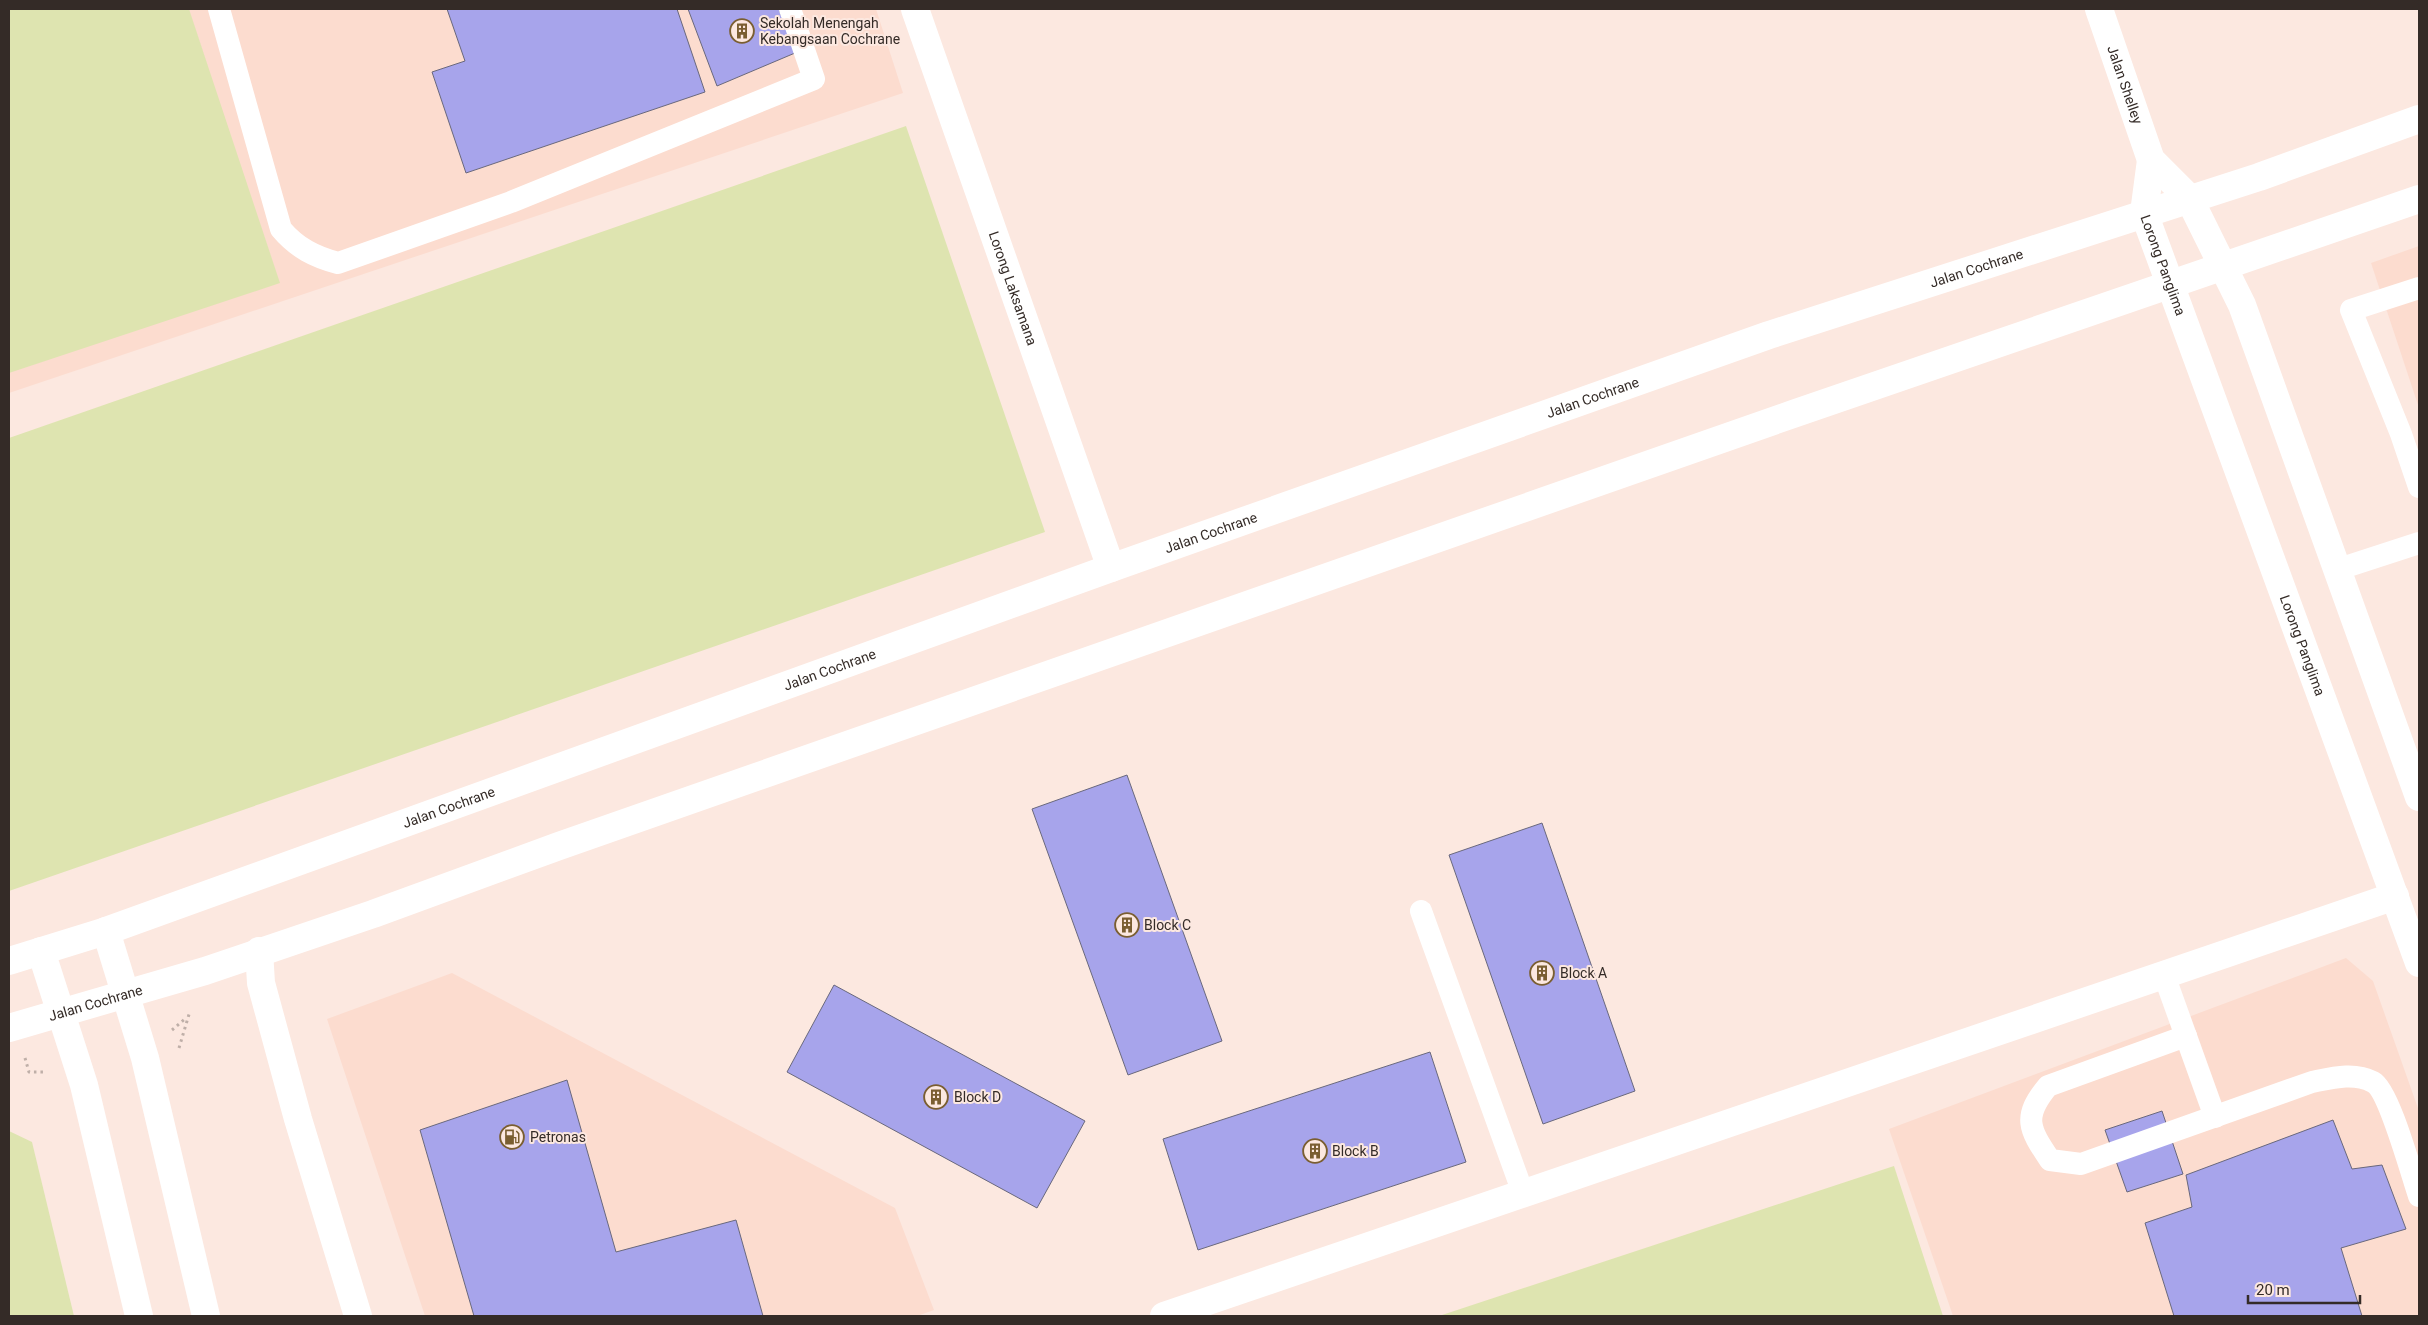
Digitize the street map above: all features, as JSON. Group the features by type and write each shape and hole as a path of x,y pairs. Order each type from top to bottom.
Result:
{"street":[{"name":"Lorong Laksamana","path":"915,9 1111,568"},
{"name":"Jalan Shelley","path":"2099,9 2151,160"},
{"name":"Jalan Cochrane","path":"9,961 106,931 1111,568 1770,335 2189,198 2259,177 2419,119"},
{"path":"2151,160 2189,198 2242,305 2419,797"},
{"name":"Lorong Panglima","path":"2151,160 2144,213 2419,963"},
{"name":"Jalan Cochrane","path":"9,1028 205,971 259,951 373,914 578,839 1784,417 2223,264 2329,231 2419,199"},
{"path":"1164,1316 2395,896"},
{"path":"106,931 145,1058 206,1316"},
{"path":"41,950 84,1085 139,1316"},
{"path":"259,951 261,983 298,1120 358,1316"}],"lane":[{"path":"219,9 281,229 302,249 316,257 338,263 511,202 814,79 790,9"},
{"path":"2419,288 2351,310 2410,430 2419,487"},
{"path":"2336,570 2419,543"},
{"path":"1421,911 1523,1193"},
{"path":"2164,975 2215,1117"},
{"path":"2186,1036 2048,1086 2034,1102 2030,1122 2037,1140 2050,1160 2081,1164 2312,1082 2359,1077 2375,1083 2387,1100 2419,1196"}],"path":[{"path":"170,1033 187,1017 194,1006"},
{"path":"178,1053 187,1017"},
{"path":"29,1072 51,1072"}],"shaded area":[{"path":"9,9 876,9 903,93 9,393"},
{"path":"2419,246 2419,408 2371,263"},
{"path":"2346,958 2373,981 2419,1111 2419,1316 1953,1316 1889,1129"},
{"path":"452,973 895,1208 934,1310 917,1316 425,1316 327,1019"}],"green space":[{"path":"9,9 189,9 280,283 9,373"},
{"path":"906,126 1045,532 9,891 9,438"},
{"path":"9,1131 32,1142 74,1316 9,1316"},
{"path":"1894,1166 1943,1316 1439,1316"}],"building":[{"path":"447,9 677,9 705,92 466,173 432,72 465,61"},
{"name":"Sekolah Menengah Kebangsaan Cochrane","path":"688,9 779,9 795,53 717,86"},
{"name":"Block C","path":"1127,775 1222,1041 1128,1075 1032,809"},
{"name":"Block A","path":"1542,823 1635,1091 1543,1124 1449,855"},
{"name":"Block D","path":"834,985 1085,1121 1037,1208 787,1072"},
{"name":"Block B","path":"1430,1052 1466,1162 1198,1250 1163,1139"},
{"path":"567,1080 616,1252 736,1220 763,1316 474,1316 420,1130"},
{"path":"2162,1111 2183,1174 2127,1192 2105,1130"},
{"path":"2333,1120 2352,1169 2382,1165 2406,1229 2341,1248 2362,1316 2174,1316 2145,1223 2192,1207 2186,1175"}],"place":[{"name":"Sekolah Menengah Kebangsaan Cochrane","path":"742,31"},
{"name":"Block C","path":"1127,925"},
{"name":"Block A","path":"1542,973"},
{"name":"Block D","path":"936,1097"},
{"name":"Petronas","path":"512,1137"},
{"name":"Block B","path":"1315,1151"}]}
